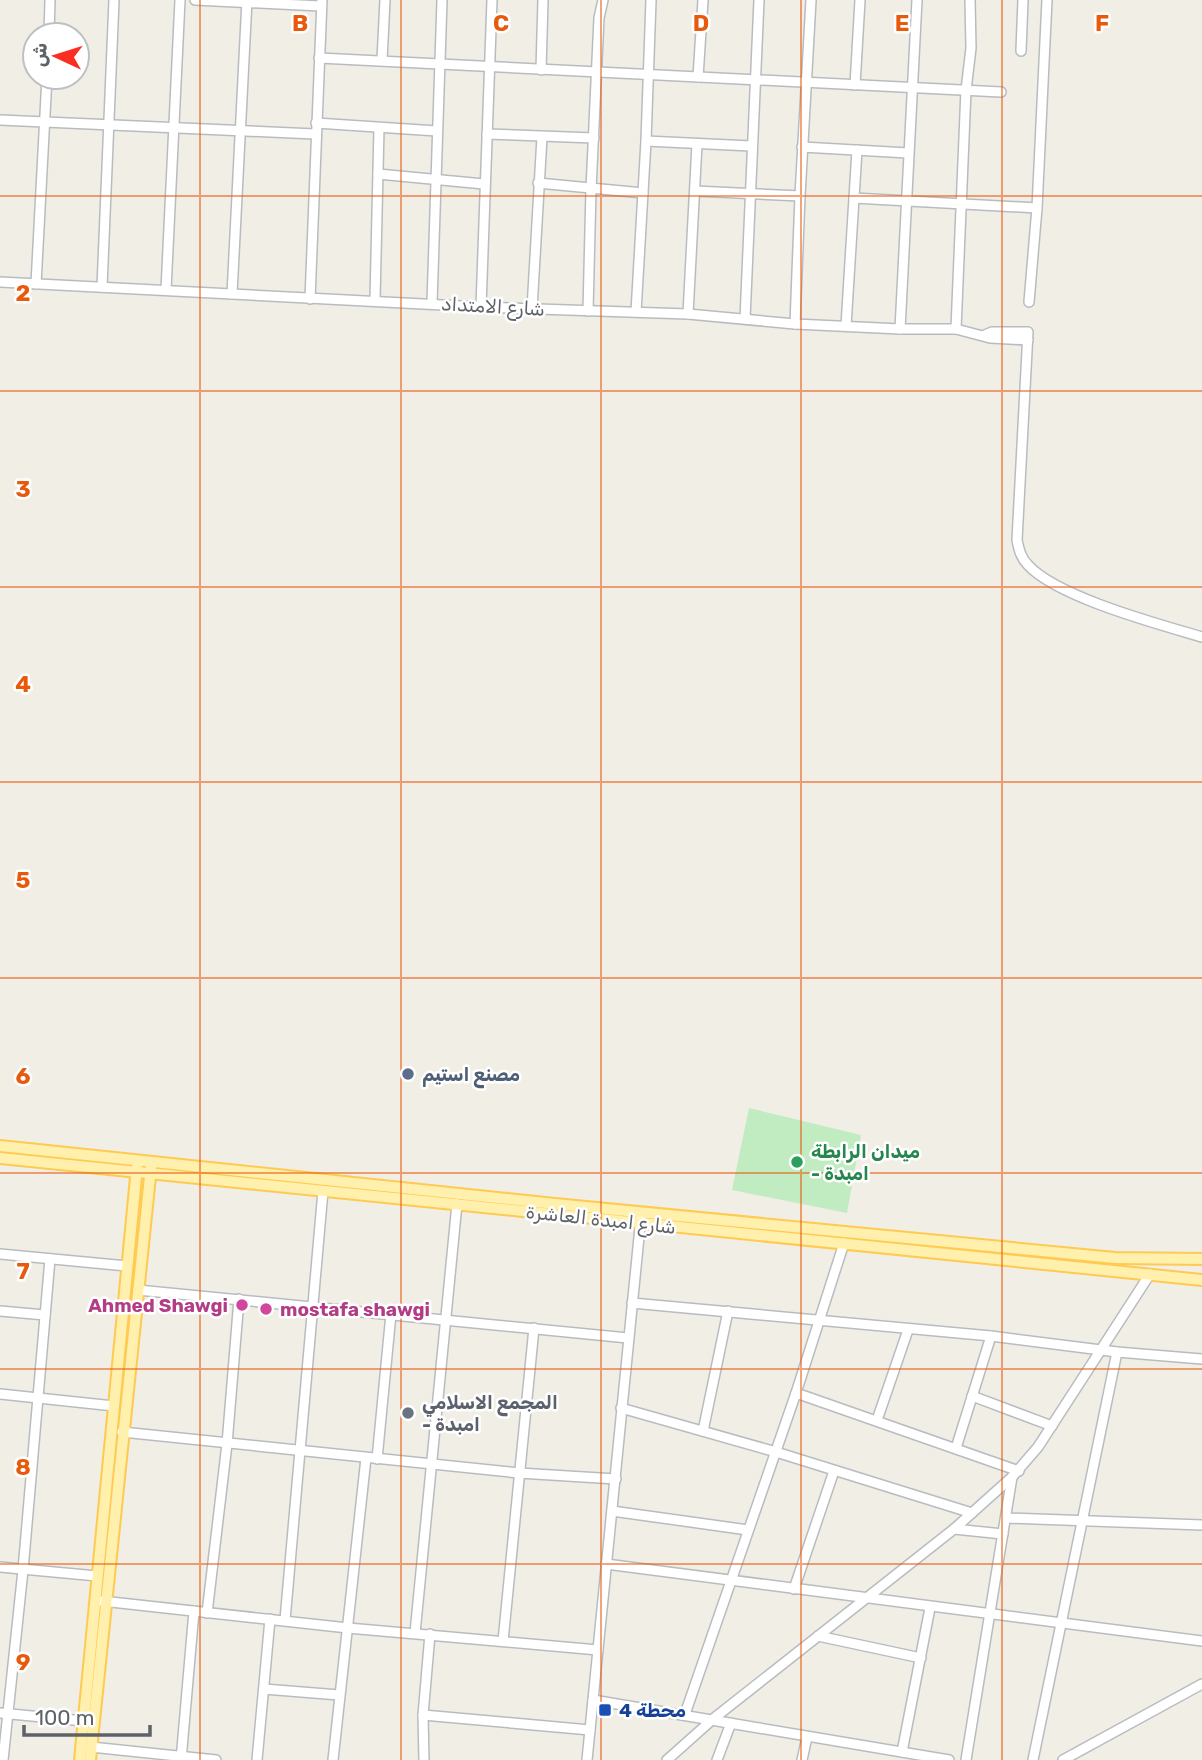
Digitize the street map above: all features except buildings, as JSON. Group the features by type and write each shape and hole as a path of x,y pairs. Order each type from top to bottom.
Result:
{"main road":[{"name":"شارع امبدة العاشرة","path":"0,1146 105,1155 150,1174 1202,1280"},
{"name":"شارع امبدة العاشرة","path":"0,1158 137,1167 151,1162 1115,1258 1202,1259"},
{"path":"90,1760 100,1601 97,1576 122,1432 151,1162"},
{"path":"80,1760 113,1473 114,1406 137,1167"}],"street":[{"path":"49,21 50,0"},
{"path":"102,287 114,0"},
{"path":"166,290 180,0"},
{"path":"195,0 322,3 310,299"},
{"path":"382,60 385,0"},
{"path":"432,303 442,0"},
{"path":"481,307 492,0"},
{"path":"541,70 543,0"},
{"path":"588,311 599,18 603,0"},
{"path":"636,312 651,0"},
{"path":"698,77 702,0"},
{"path":"745,319 759,0"},
{"path":"795,324 811,0"},
{"path":"855,85 860,0"},
{"path":"900,329 917,0"},
{"path":"956,329 966,89 971,48 970,0"},
{"path":"1021,51 1023,0"},
{"path":"1029,302 1037,208 1047,0"},
{"path":"232,294 247,1"},
{"path":"319,58 1001,92"},
{"path":"36,284 47,91"},
{"path":"0,120 315,134"},
{"path":"316,123 437,131"},
{"path":"375,300 379,128"},
{"path":"487,134 594,138"},
{"path":"532,309 542,137"},
{"path":"646,141 751,146"},
{"path":"688,314 697,144"},
{"path":"802,147 908,153"},
{"path":"846,326 857,150"},
{"path":"378,174 484,184"},
{"path":"538,183 643,193"},
{"path":"695,191 800,196"},
{"path":"854,198 1037,208"},
{"name":"شارع الامتداد","path":"0,282 481,307 688,314 795,324 956,329 985,335 992,332 1028,336 1017,540 1022,557 1044,578 1084,597 1202,637"},
{"path":"285,1620 323,1191"},
{"path":"415,1633 457,1205"},
{"path":"587,1760 642,1212"},
{"path":"685,1714 796,1393 844,1242"},
{"path":"0,1254 127,1266"},
{"path":"3,1760 4,1713 23,1570 50,1259"},
{"path":"667,1760 713,1719 954,1529 1016,1474 1052,1426 1150,1274"},
{"path":"138,1290 628,1338"},
{"path":"207,1613 239,1299"},
{"path":"632,1303 991,1336 1117,1352 1202,1359"},
{"path":"0,1311 45,1315"},
{"path":"703,1431 729,1311"},
{"path":"377,1459 391,1314"},
{"path":"503,1641 534,1328"},
{"path":"877,1420 908,1330"},
{"path":"956,1448 991,1336"},
{"path":"1033,1760 1117,1352"},
{"path":"796,1393 956,1448 1016,1474"},
{"path":"0,1394 114,1406"},
{"path":"972,1396 1052,1426"},
{"path":"621,1408 776,1452 972,1513"},
{"path":"122,1432 519,1473 616,1479"},
{"path":"333,1760 366,1458"},
{"path":"794,1589 834,1471"},
{"path":"966,1760 1003,1534 1016,1474"},
{"path":"612,1511 748,1530"},
{"path":"1006,1518 1202,1525"},
{"path":"954,1529 1003,1534"},
{"path":"607,1564 930,1608 1202,1641"},
{"path":"0,1567 97,1576"},
{"path":"100,1601 348,1628 598,1650"},
{"path":"902,1752 930,1608"},
{"path":"182,1758 194,1611"},
{"path":"257,1760 270,1619"},
{"path":"424,1760 423,1715 430,1634"},
{"path":"818,1636 921,1658"},
{"path":"1063,1760 1202,1684"},
{"path":"264,1689 340,1695"},
{"path":"593,1700 949,1760"},
{"path":"4,1713 84,1721"},
{"path":"423,1715 590,1730"},
{"path":"717,1760 731,1723"},
{"path":"802,1760 807,1737"},
{"path":"91,1747 216,1760"}],"green space":[{"name":"ميدان الرابطة - امبدة","path":"749,1108 861,1135 847,1213 732,1190"}],"place":[{"name":"مصنع استيم","path":"408,1074"},
{"name":"ميدان الرابطة - امبدة","path":"797,1162"},
{"name":"Ahmed Shawgi","path":"242,1305"},
{"name":"mostafa shawgi","path":"266,1309"},
{"name":"المجمع الاسلامي - امبدة","path":"408,1413"},
{"name":"محطة 4","path":"605,1710"}]}
